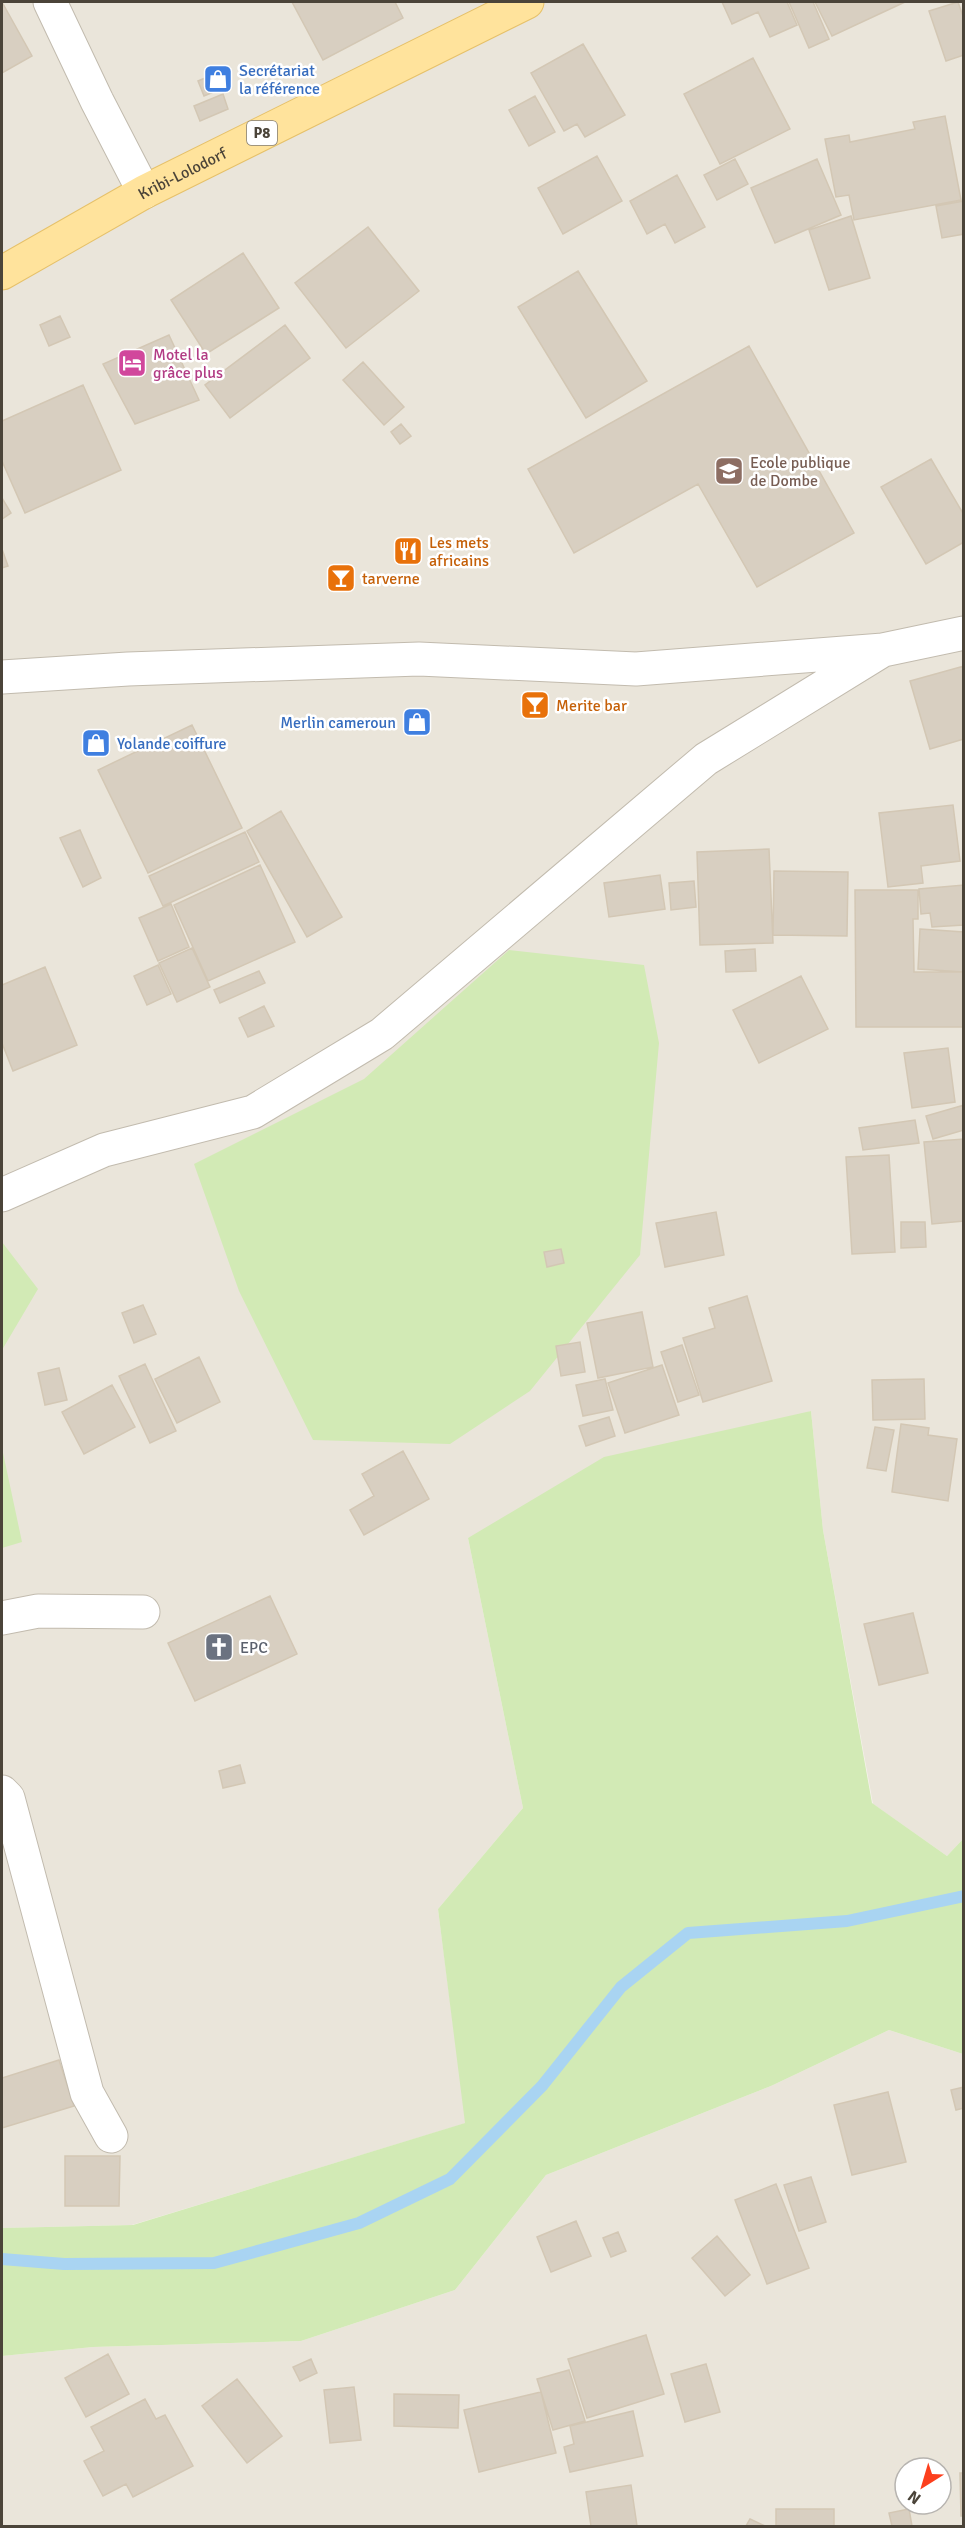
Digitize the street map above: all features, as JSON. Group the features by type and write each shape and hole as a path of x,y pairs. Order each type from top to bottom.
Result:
{"main road":[{"name":"Kribi-Lolodorf","path":"2,273 144,192 527,2"}],"street":[{"path":"50,2 144,192"},
{"path":"2,677 128,669 419,659 636,669 883,650 963,633"},
{"path":"2,1195 104,1150 253,1112 382,1034 706,759 883,650"},
{"path":"2,1618 38,1611 143,1612"},
{"path":"2,1792 8,1798 87,2093 111,2136"}],"shaded area":[{"path":"2,2 963,2 963,1839 947,1856 873,1804 823,1530 811,1411 468,1538 523,1808 438,1909 466,2123 132,2225 2,2228"},
{"path":"889,2030 963,2054 963,2526 2,2526 2,2356 93,2347 301,2341 455,2290 546,2175 771,2086"}],"green space":[{"path":"509,950 644,965 659,1043 640,1255 530,1391 450,1444 313,1440 239,1291 194,1164 364,1079"},
{"path":"2,1242 38,1289 2,1350"},
{"path":"811,1411 823,1530 872,1803 947,1856 963,1839 963,2054 889,2030 771,2086 546,2175 455,2290 301,2341 93,2347 2,2356 2,2228 133,2225 465,2123 438,1909 523,1808 468,1538 604,1457"},
{"path":"2,1448 22,1542 2,1548"}],"building":[{"path":"2,2 32,56 2,73"},
{"path":"292,2 395,2 403,18 323,60"},
{"path":"722,2 787,2 797,25 770,37 758,12 732,24"},
{"path":"789,2 813,2 829,39 809,48"},
{"path":"815,2 905,2 832,36"},
{"path":"958,2 964,19 964,55 946,61 929,11"},
{"path":"583,44 625,115 585,137 577,124 564,131 531,73"},
{"path":"753,58 790,129 720,164 684,94"},
{"path":"217,73 223,88 204,96 198,81"},
{"path":"223,94 228,109 200,121 194,106"},
{"path":"535,96 555,132 529,146 509,110"},
{"path":"945,116 961,200 854,220 849,195 836,197 825,139 849,135 850,142 915,129 913,122"},
{"path":"597,156 622,201 563,234 538,188"},
{"path":"735,159 748,184 717,200 704,175"},
{"path":"817,159 841,215 775,243 751,188"},
{"path":"677,175 705,227 675,243 665,224 647,234 630,201"},
{"path":"964,201 964,234 942,238 936,206"},
{"path":"851,216 870,278 829,290 809,230"},
{"path":"368,227 419,291 346,348 295,283"},
{"path":"243,253 279,308 206,354 171,300"},
{"path":"578,271 647,381 586,418 518,307"},
{"path":"60,316 70,337 49,346 40,325"},
{"path":"285,325 310,358 230,418 205,385"},
{"path":"169,335 199,400 135,424 103,364"},
{"path":"749,346 854,533 757,587 698,484 574,553 528,469"},
{"path":"363,362 404,407 384,425 343,380"},
{"path":"83,385 121,470 25,513 2,461 2,421"},
{"path":"401,424 411,436 400,444 391,432"},
{"path":"931,459 964,515 964,542 926,564 881,487"},
{"path":"2,498 11,513 2,519"},
{"path":"2,549 8,566 2,568"},
{"path":"964,666 964,739 930,749 910,681"},
{"path":"192,725 242,828 148,873 98,770"},
{"path":"953,805 960,861 921,866 923,883 888,887 879,813"},
{"path":"281,811 342,917 307,937 247,831"},
{"path":"80,830 101,878 83,887 60,838"},
{"path":"245,832 259,862 163,906 149,876"},
{"path":"769,849 773,943 700,945 697,852"},
{"path":"260,865 295,942 208,981 174,905"},
{"path":"774,871 848,872 847,936 773,935"},
{"path":"660,875 665,909 609,917 604,883"},
{"path":"694,881 696,907 671,910 669,883"},
{"path":"964,885 964,925 932,927 930,913 921,914 919,889"},
{"path":"855,890 918,890 918,919 913,919 914,972 964,972 964,1027 856,1027"},
{"path":"171,904 189,947 158,961 139,918"},
{"path":"920,929 964,932 964,972 918,969"},
{"path":"192,948 210,987 177,1002 159,963"},
{"path":"755,949 756,971 726,972 725,951"},
{"path":"158,965 171,994 147,1005 134,976"},
{"path":"45,967 77,1045 13,1071 2,1043 2,985"},
{"path":"259,971 265,983 220,1003 214,990"},
{"path":"801,976 828,1029 759,1063 733,1010"},
{"path":"264,1006 274,1026 248,1037 239,1018"},
{"path":"948,1048 955,1102 912,1108 904,1053"},
{"path":"964,1105 964,1130 933,1139 926,1116"},
{"path":"915,1120 919,1143 863,1150 859,1128"},
{"path":"964,1139 964,1221 932,1224 924,1142"},
{"path":"889,1155 895,1252 852,1254 846,1157"},
{"path":"716,1212 724,1255 665,1267 656,1223"},
{"path":"901,1222 925,1222 926,1247 901,1248"},
{"path":"561,1249 564,1263 547,1267 544,1252"},
{"path":"747,1296 772,1381 703,1402 683,1338 715,1328 709,1308"},
{"path":"143,1305 156,1334 134,1343 122,1313"},
{"path":"642,1312 653,1367 598,1378 587,1323"},
{"path":"580,1342 585,1372 561,1376 556,1346"},
{"path":"682,1345 699,1395 678,1402 661,1352"},
{"path":"199,1357 220,1402 177,1423 155,1379"},
{"path":"145,1364 176,1431 150,1443 119,1376"},
{"path":"662,1365 679,1415 625,1433 608,1383"},
{"path":"59,1368 67,1400 45,1405 38,1373"},
{"path":"605,1379 613,1410 583,1416 576,1385"},
{"path":"924,1379 925,1419 873,1420 872,1380"},
{"path":"112,1385 135,1427 84,1454 62,1412"},
{"path":"609,1417 615,1436 586,1446 579,1426"},
{"path":"901,1424 929,1428 928,1435 957,1439 948,1501 892,1492"},
{"path":"875,1427 894,1430 886,1471 867,1468"},
{"path":"403,1451 429,1499 364,1535 350,1510 374,1496 362,1474"},
{"path":"270,1596 297,1654 195,1701 168,1643"},
{"path":"913,1613 928,1673 879,1685 864,1624"},
{"path":"240,1765 245,1783 223,1788 219,1771"},
{"path":"59,2060 74,2106 2,2128 2,2078"},
{"path":"964,2087 964,2108 956,2110 951,2090"},
{"path":"888,2092 906,2162 852,2175 834,2105"},
{"path":"65,2156 120,2156 119,2206 65,2206"},
{"path":"811,2177 826,2222 799,2231 784,2185"},
{"path":"776,2184 809,2268 767,2284 735,2200"},
{"path":"576,2221 591,2256 551,2272 537,2237"},
{"path":"618,2232 626,2251 611,2257 603,2238"},
{"path":"717,2236 750,2275 725,2296 692,2258"},
{"path":"646,2335 664,2394 587,2418 568,2359"},
{"path":"108,2354 129,2394 86,2417 65,2378"},
{"path":"311,2359 317,2373 300,2381 293,2367"},
{"path":"706,2364 720,2412 685,2422 671,2374"},
{"path":"569,2370 585,2421 553,2430 537,2379"},
{"path":"237,2379 282,2436 247,2463 202,2406"},
{"path":"354,2387 361,2440 330,2443 324,2390"},
{"path":"541,2392 556,2453 479,2472 464,2410"},
{"path":"394,2394 459,2395 458,2428 394,2426"},
{"path":"145,2399 156,2419 165,2415 193,2466 133,2497 126,2484 103,2496 84,2461 104,2451 91,2427"},
{"path":"633,2411 643,2456 570,2472 564,2447 574,2444 570,2426"},
{"path":"960,2473 964,2473 964,2516 961,2516"},
{"path":"631,2485 637,2526 591,2526 586,2492"},
{"path":"776,2509 834,2509 834,2526 776,2526"},
{"path":"893,2512 893,2516 910,2516 912,2526 892,2526 889,2513"},
{"path":"750,2519 765,2526 746,2526"}],"waterway":[{"path":"2,2259 64,2264 214,2263 359,2223 450,2179 542,2086 621,1987 688,1933 847,1921 964,1896"}],"place":[{"name":"Secrétariat la référence","path":"218,79"},
{"name":"Motel la grâce plus","path":"132,363"},
{"name":"Ecole publique de Dombe","path":"729,471"},
{"name":"Les mets africains","path":"408,551"},
{"name":"tarverne","path":"341,578"},
{"name":"Merite bar","path":"535,705"},
{"name":"Merlin cameroun","path":"417,722"},
{"name":"Yolande coiffure","path":"96,743"},
{"name":"EPC","path":"219,1647"}]}
